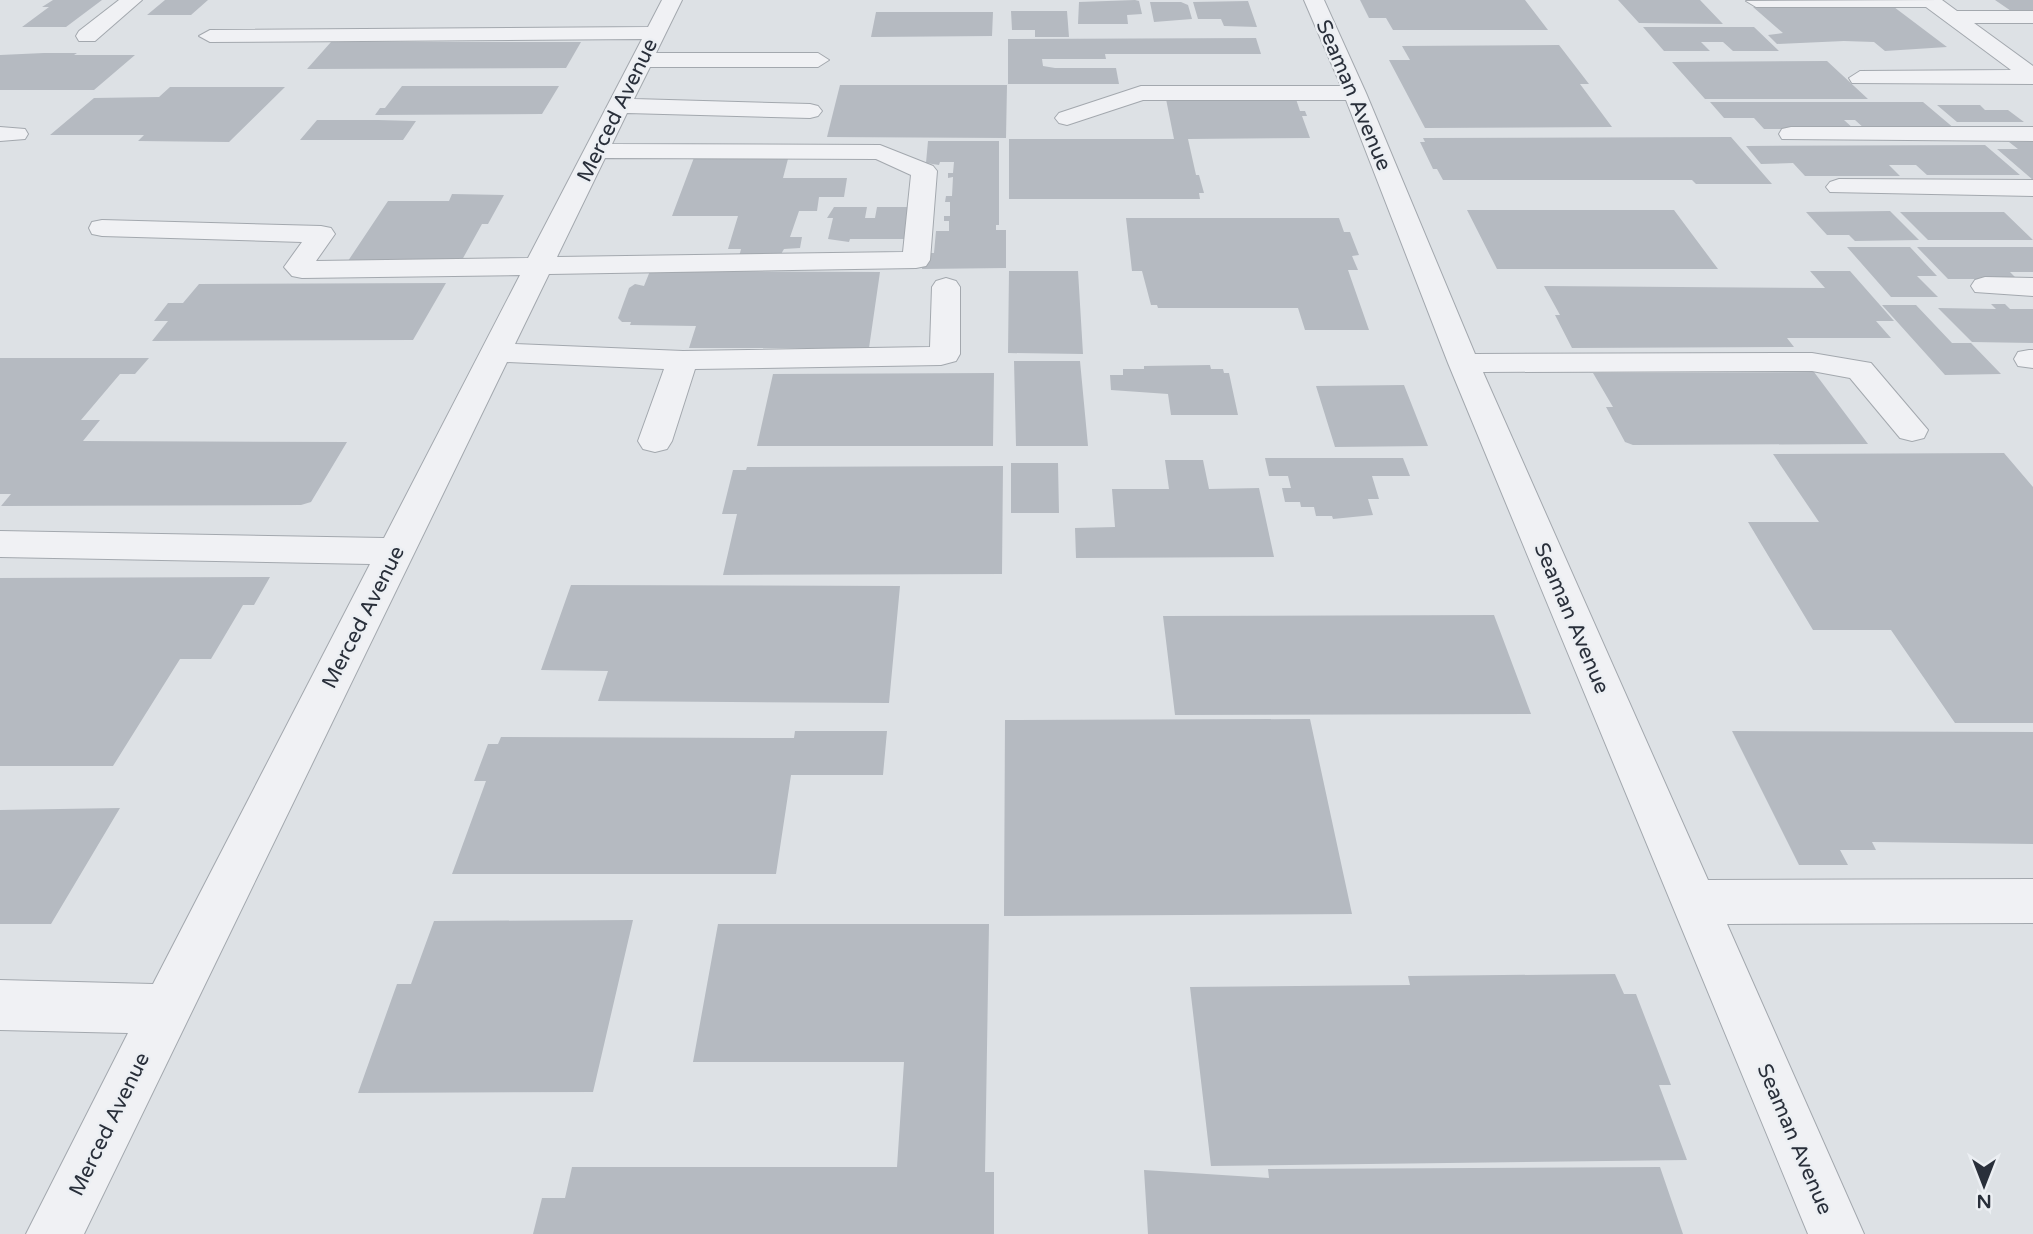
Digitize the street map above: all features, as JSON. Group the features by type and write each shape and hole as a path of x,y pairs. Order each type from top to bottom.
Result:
{"street":[{"path":"87,36 132,0"},
{"name":"Seaman Avenue","path":"1314,0 1355,93 1463,363 1836,1234"},
{"path":"1756,1 1930,1 2033,77"},
{"path":"1952,17 2033,17"},
{"path":"210,36 657,31 818,60"},
{"name":"Merced Avenue","path":"54,1234 657,31"},
{"path":"1860,78 2033,77"},
{"path":"1066,118 1141,93 1355,93"},
{"path":"619,106 810,111"},
{"path":"1791,134 2033,134"},
{"path":"102,228 321,234 298,267 302,270 916,260 924,171 880,152 597,151"},
{"path":"1839,187 2033,188"},
{"path":"1985,286 2033,287"},
{"path":"496,352 684,360 941,356 945,354 946,287"},
{"path":"654,441 684,360"},
{"path":"1463,363 1812,362 1860,370 1912,430"},
{"path":"0,544 396,551"},
{"path":"1694,902 2033,901"},
{"path":"0,1005 167,1009"}],"building":[{"path":"53,0 102,0 66,27 22,27 49,7 42,7"},
{"path":"165,0 208,0 191,15 147,15"},
{"path":"1360,0 1525,0 1548,30 1393,30 1386,18 1369,18"},
{"path":"1618,0 1700,0 1723,24 1639,23"},
{"path":"1995,0 2033,0 2033,13 2014,13"},
{"path":"1139,1 1142,14 1127,15 1128,24 1078,24 1079,2"},
{"path":"1248,1 1257,27 1224,26 1221,19 1198,19 1193,2"},
{"path":"1150,2 1181,2 1188,5 1192,19 1154,22"},
{"path":"1753,7 1894,7 1947,47 1885,51 1874,42 1777,44 1768,35 1783,33"},
{"path":"1011,11 1067,11 1069,37 1035,37 1035,30 1012,30"},
{"path":"876,12 993,12 992,36 871,37"},
{"path":"1643,27 1754,27 1779,51 1733,51 1723,42 1701,42 1710,51 1664,51"},
{"path":"1256,38 1261,54 1105,54 1106,59 1042,59 1043,66 1055,68 1116,68 1119,84 1008,84 1008,39"},
{"path":"331,42 581,42 566,68 307,69"},
{"path":"1559,45 1589,84 1580,84 1612,127 1425,128 1389,60 1410,60 1402,46"},
{"path":"0,55 135,55 94,90 0,90"},
{"path":"1827,61 1868,99 1705,99 1672,62"},
{"path":"840,85 1007,85 1006,138 827,137"},
{"path":"402,86 559,86 542,114 375,115 380,108 385,108"},
{"path":"170,87 285,87 229,142 138,141 144,135 50,135 94,98 159,97"},
{"path":"1166,99 1296,99 1300,111 1305,111 1307,116 1302,116 1310,138 1188,139 1196,175 1199,175 1204,193 1199,193 1200,199 1009,199 1009,139 1174,139"},
{"path":"1710,102 1923,102 1955,129 1865,129 1855,120 1844,120 1854,129 1764,129 1754,118 1724,118"},
{"path":"1937,105 1980,105 1985,110 2008,110 2024,122 1957,122"},
{"path":"317,120 416,121 403,140 300,140"},
{"path":"1731,137 1772,184 1696,184 1692,180 1443,180 1437,169 1433,169 1420,142 1425,142 1423,138"},
{"path":"928,141 999,141 999,225 996,225 996,230 1006,230 1006,268 922,269 924,253 934,253 936,231 949,231 949,221 944,221 944,216 950,216 950,202 945,202 946,196 952,196 953,177 948,178 948,173 953,173 954,162 940,162 939,165 926,163"},
{"path":"2009,142 2033,142 2033,180 1997,149 2018,149"},
{"path":"1985,145 2020,175 1927,175 1916,165 1889,165 1900,176 1805,176 1793,163 1761,164 1746,146"},
{"path":"695,155 789,155 783,178 847,178 844,197 819,197 817,211 799,211 790,237 802,237 800,248 784,249 777,261 738,261 741,249 728,249 738,216 672,216"},
{"path":"452,194 504,195 488,224 482,224 462,260 348,261 388,201 449,201"},
{"path":"834,207 867,207 865,218 875,218 877,207 910,207 905,239 850,239 849,242 828,239 833,218 827,218"},
{"path":"1467,210 1674,210 1718,269 1497,269"},
{"path":"1890,211 1919,240 1855,241 1849,235 1827,235 1806,212"},
{"path":"1900,212 2004,212 2033,240 1928,240"},
{"path":"1126,218 1339,218 1344,232 1350,232 1359,255 1352,256 1358,270 1348,270 1369,330 1305,330 1298,308 1158,308 1157,305 1151,305 1142,271 1132,271"},
{"path":"1847,247 1910,247 1937,276 1917,276 1938,297 1891,297"},
{"path":"1917,247 2033,247 2033,272 2010,272 2017,279 1948,279"},
{"path":"650,271 880,272 869,348 689,348 696,326 630,325 631,322 622,322 618,318 629,288 635,284 644,286"},
{"path":"1009,271 1078,271 1083,354 1008,353"},
{"path":"1810,271 1850,271 1894,321 1876,321 1891,338 1787,338 1794,347 1572,348 1555,315 1560,315 1544,286 1825,288"},
{"path":"446,283 413,340 152,341 168,321 154,321 168,303 183,303 199,284"},
{"path":"1991,304 2005,304 2010,309 2033,309 2033,343 1972,342 1938,308 1996,309"},
{"path":"1882,305 1916,305 1952,343 1971,343 2001,374 1945,375"},
{"path":"0,358 149,358 135,374 120,374 81,420 100,420 83,441 347,442 311,502 301,505 1,506 11,494 0,494"},
{"path":"1014,361 1080,361 1088,446 1016,446"},
{"path":"1210,365 1211,369 1223,369 1224,373 1229,373 1238,415 1171,415 1168,394 1111,390 1110,375 1123,375 1123,369"},
{"path":"1814,372 1868,444 1633,445 1625,442 1606,407 1613,407 1593,373"},
{"path":"994,373 993,446 757,446 773,374"},
{"path":"1404,385 1428,446 1335,447 1316,386"},
{"path":"2004,453 2033,487 2033,723 1955,723 1891,630 1813,630 1748,522 1819,522 1773,454"},
{"path":"1265,458 1403,458 1410,476 1372,476 1379,499 1368,499 1373,515 1333,519 1332,516 1316,516 1314,507 1301,507 1300,502 1285,502 1282,488 1291,488 1288,476 1269,476"},
{"path":"1165,460 1203,460 1209,489 1259,488 1274,557 1076,558 1075,528 1115,527 1112,489 1169,489"},
{"path":"1011,463 1058,463 1059,513 1011,513"},
{"path":"1003,466 1002,574 723,575 737,514 722,514 733,470 746,470 747,467"},
{"path":"270,577 254,605 243,605 211,659 180,659 113,766 0,766 0,578"},
{"path":"571,585 900,586 889,703 598,701 608,671 541,670"},
{"path":"1494,615 1531,714 1175,715 1163,616"},
{"path":"1310,719 1352,914 1004,916 1005,720"},
{"path":"795,731 887,731 883,775 791,775 776,874 452,874 486,781 474,781 488,744 498,744 501,737 794,738"},
{"path":"1732,731 2033,732 2033,844 1872,842 1876,850 1840,850 1848,865 1799,865"},
{"path":"120,808 51,924 0,924 0,810"},
{"path":"633,920 593,1092 358,1093 397,984 411,984 434,921"},
{"path":"718,924 989,924 985,1172 994,1172 994,1234 533,1234 542,1198 565,1198 572,1167 897,1167 904,1062 693,1062"},
{"path":"1615,974 1624,994 1636,994 1671,1085 1659,1085 1687,1160 1211,1166 1190,987 1410,985 1408,976"},
{"path":"1660,1167 1683,1234 1148,1234 1144,1170 1269,1178 1268,1169"}]}
